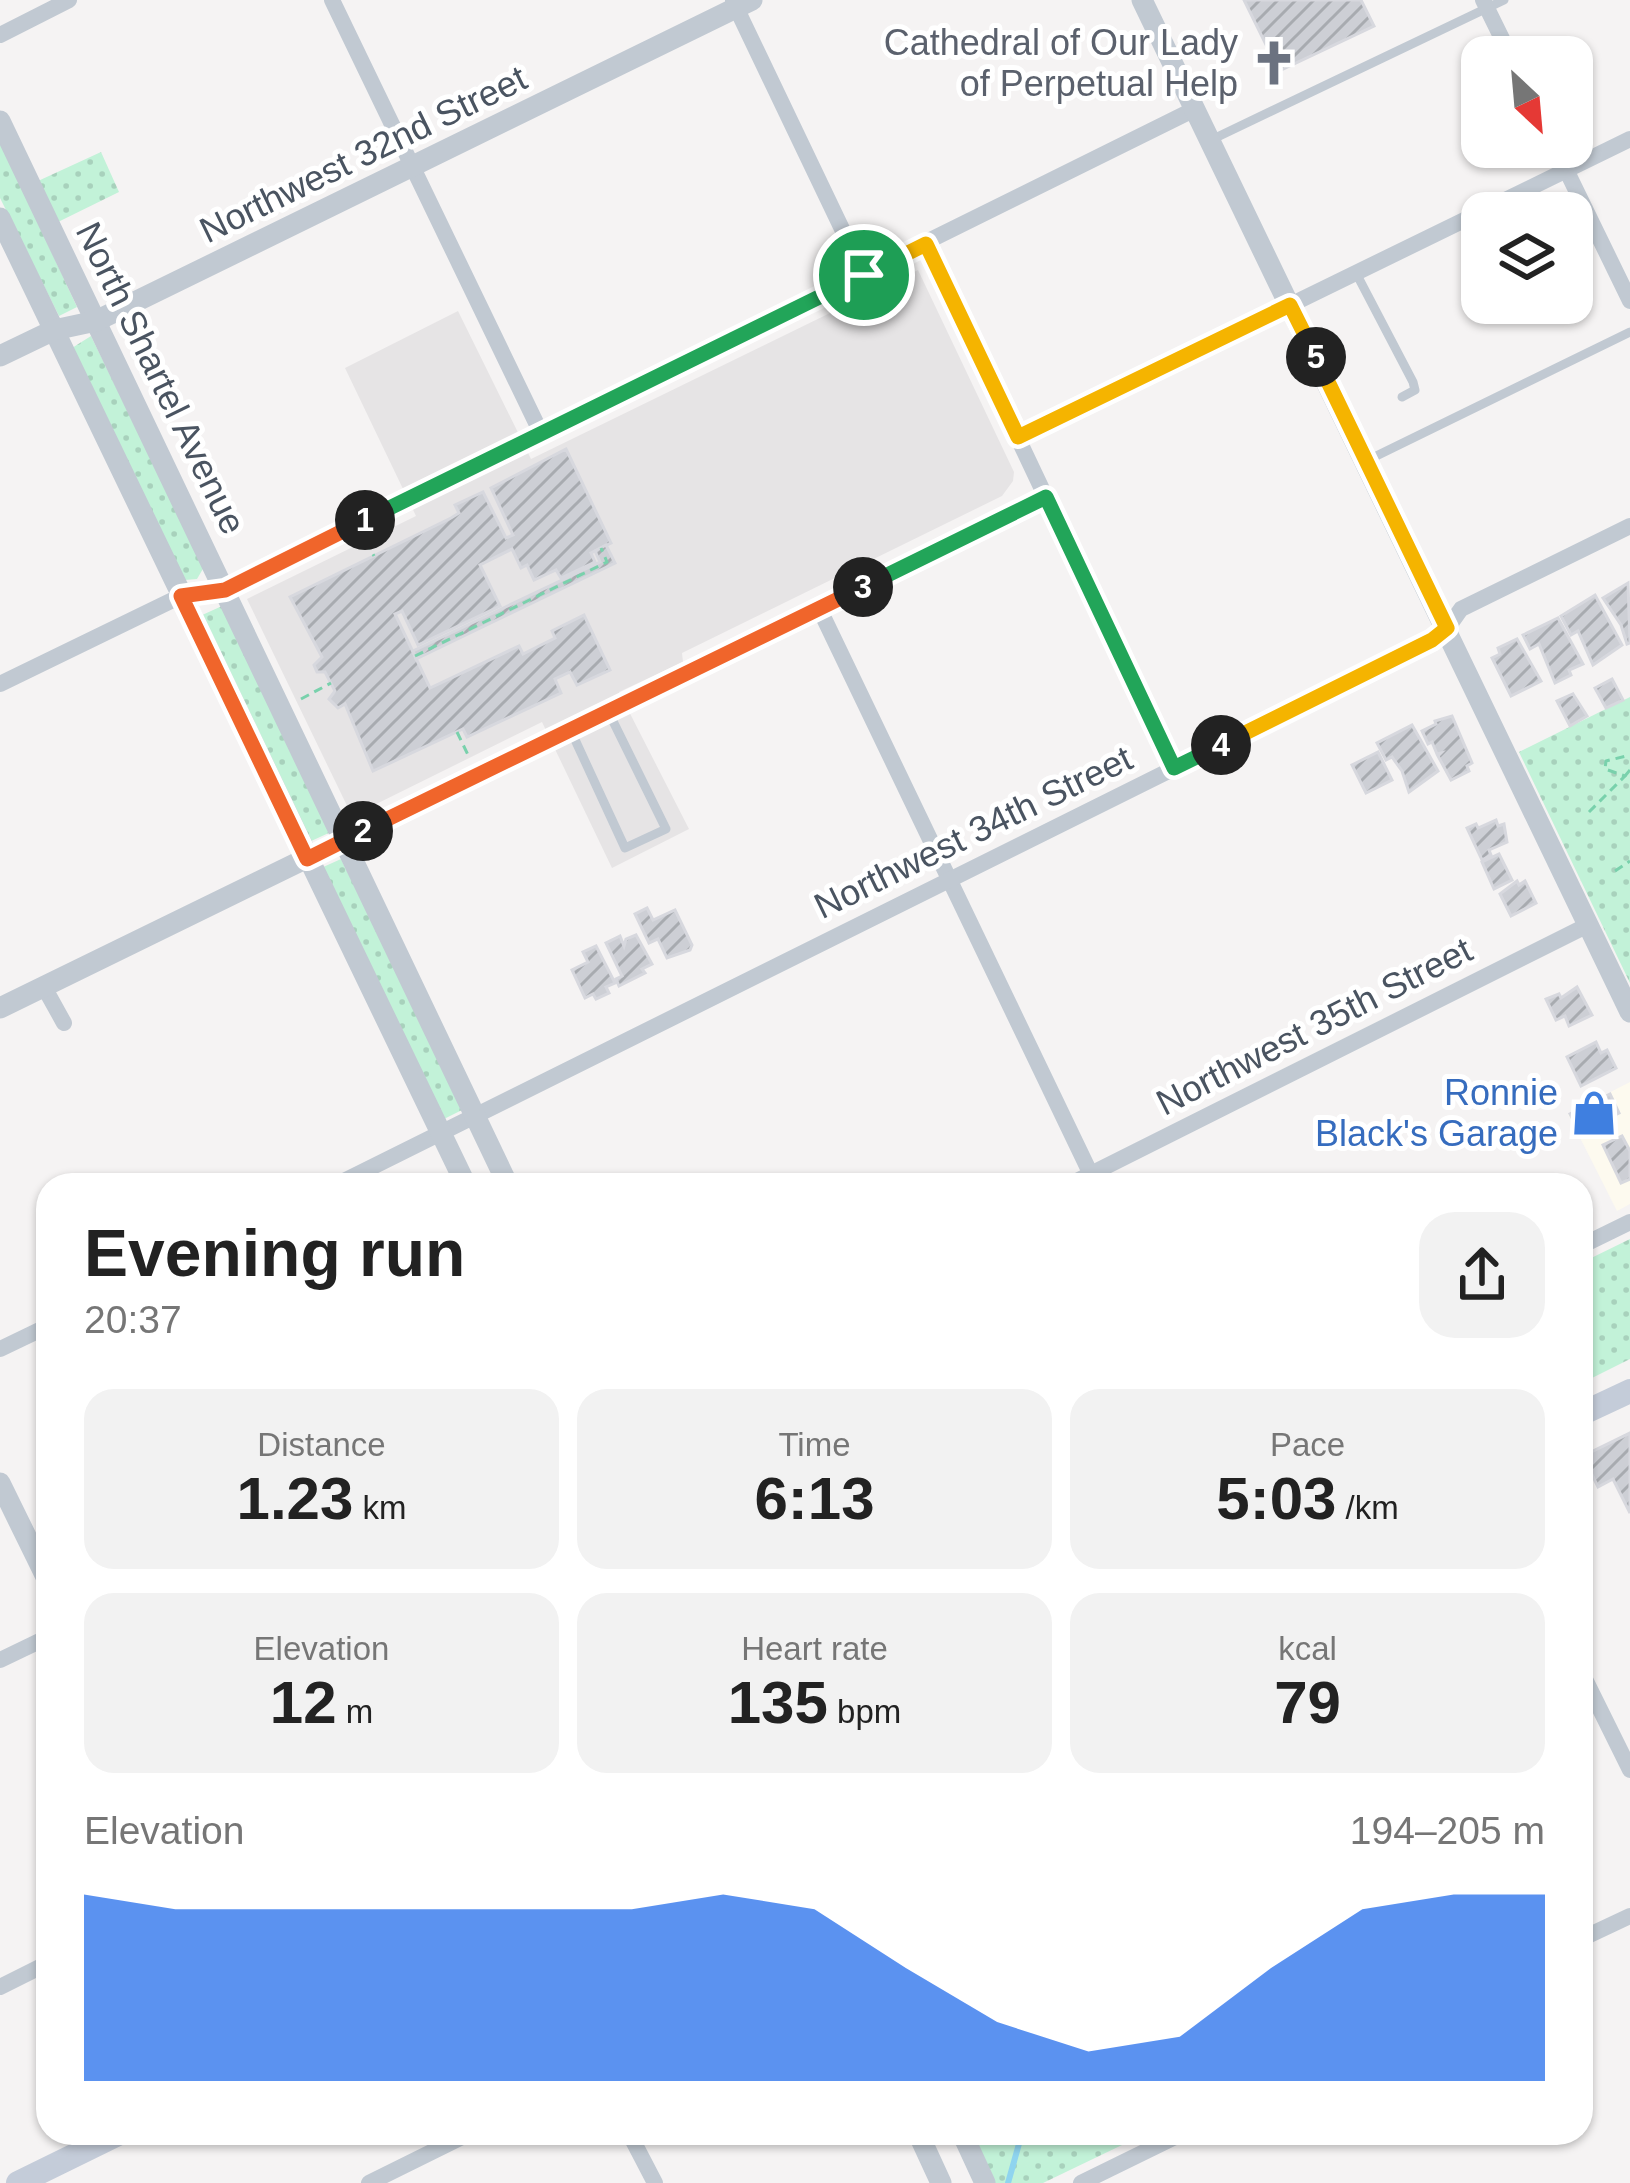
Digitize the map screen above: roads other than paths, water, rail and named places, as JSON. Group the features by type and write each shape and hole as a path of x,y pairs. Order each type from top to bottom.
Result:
{"main road":[{"path":"1593,1409 1629,1394"},
{"path":"18,2183 96,2145"}],"street":[{"path":"0,34 69,0"},
{"path":"332,0 541,433"},
{"path":"1142,0 1630,1012"},
{"path":"740,3 864,275"},
{"name":"Northwest 32nd Street","path":"0,356 54,330 97,321 740,3"},
{"path":"1492,3 1504,36"},
{"path":"0,684 181,596 225,590 1195,109"},
{"name":"North Shartel Avenue","path":"0,121 502,1173"},
{"path":"1018,437 1630,140"},
{"path":"1566,170 1630,301"},
{"name":"North Shartel Avenue","path":"0,218 460,1173"},
{"path":"926,244 1174,768"},
{"path":"0,1008 1046,497"},
{"name":"Northwest 34th Street","path":"360,1173 1432,640 1461,609 1630,526"},
{"path":"819,608 1090,1173"},
{"name":"Northwest 35th Street","path":"1107,1173 1588,926"},
{"path":"44,987 64,1023"},
{"path":"1593,1240 1630,1222"},
{"path":"0,1349 36,1332"},
{"path":"0,1483 36,1557"},
{"path":"0,1660 36,1643"},
{"path":"1593,1695 1630,1770"},
{"path":"1593,1933 1630,1916"},
{"path":"0,1987 36,1969"},
{"path":"369,2183 446,2145"},
{"path":"635,2145 655,2183"},
{"path":"924,2145 941,2183"},
{"path":"968,2145 986,2183"},
{"path":"1081,2183 1159,2145"}],"lane":[{"path":"1210,140 1492,3"},
{"path":"1356,273 1413,382 1414,390 1402,397"},
{"path":"1366,461 1630,332"},
{"path":"570,730 625,848 666,829 608,711"}],"waterway":[{"path":"1008,2183 1019,2145"}],"place":[{"name":"Cathedral of Our Lady of Perpetual Help","path":"1274,63"},
{"name":"Ronnie Black's Garage","path":"1594,1113"}]}
